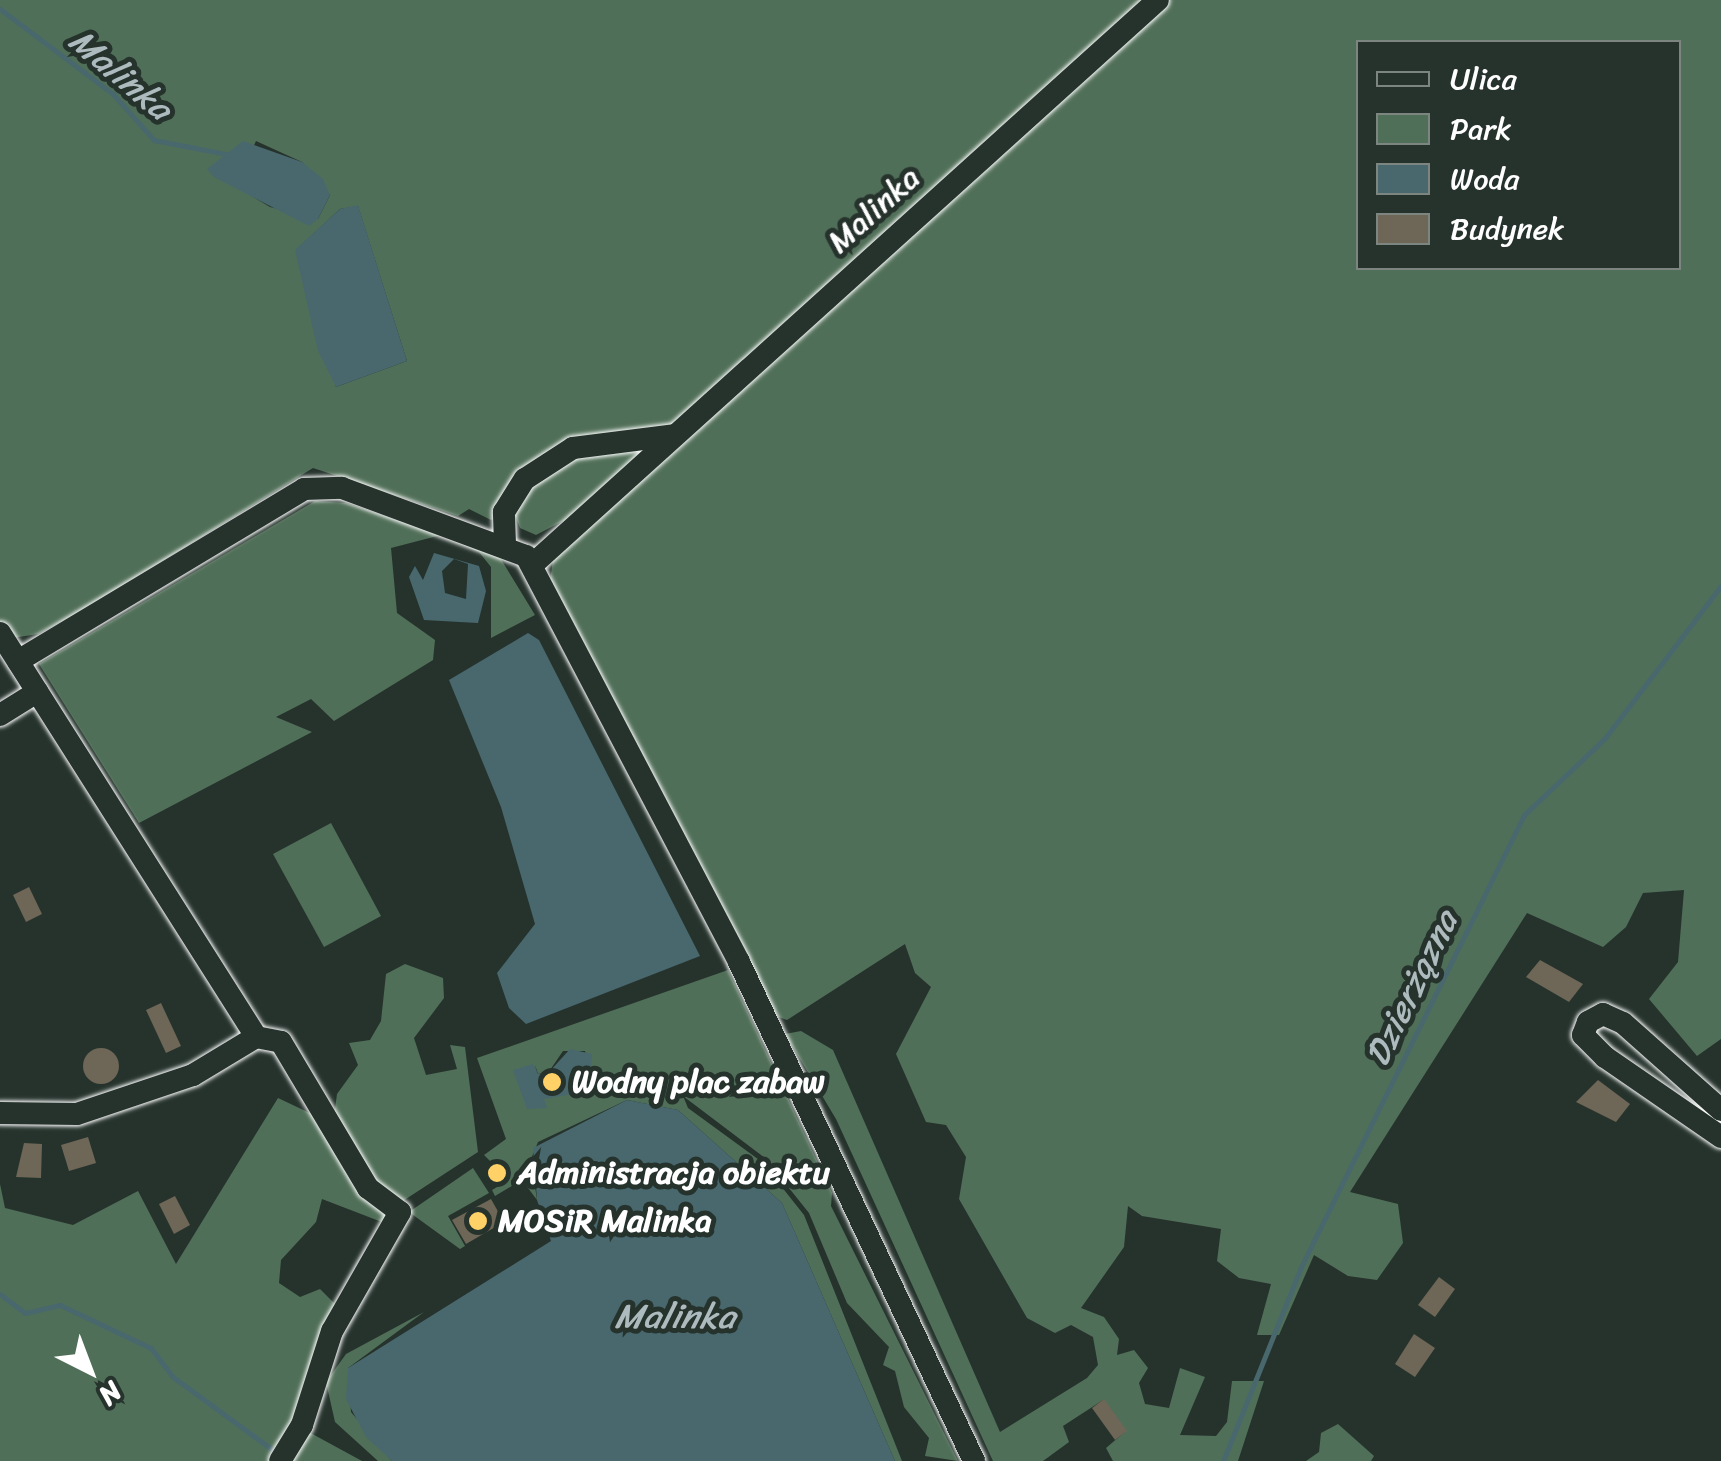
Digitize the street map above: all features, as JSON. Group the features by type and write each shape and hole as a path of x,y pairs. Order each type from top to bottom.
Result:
{"street":[{"name":"Malinka","path":"532,565 1158,0"},
{"path":"505,544 504,512 541,468 573,448 674,435"},
{"path":"18,661 304,489 342,488 505,544 532,565 739,962 974,1461"},
{"path":"0,633 256,1037"},
{"path":"0,715 37,692"},
{"path":"1721,1110 1623,1023 1603,1014 1588,1022 1583,1035 1605,1056 1721,1138"},
{"path":"0,1113 78,1114 193,1074 256,1037 281,1042 368,1188 400,1212 332,1331 302,1425 280,1461"}],"green space":[{"path":"0,0 1721,0 1721,1039 1697,1056 1649,999 1678,962 1684,890 1643,893 1626,927 1603,947 1527,913 1350,1192 1398,1204 1403,1243 1377,1280 1348,1276 1314,1255 1279,1335 1257,1335 1271,1284 1239,1278 1217,1261 1221,1229 1142,1216 1128,1206 1124,1247 1081,1308 1104,1317 1119,1339 1117,1355 1134,1350 1148,1368 1139,1383 1145,1404 1169,1408 1180,1368 1205,1377 1180,1435 1216,1436 1227,1422 1232,1381 1264,1381 1238,1461 1113,1461 1106,1448 1126,1431 1103,1400 1063,1426 1069,1442 1043,1461 993,1461 836,1119 785,1034 801,1031 833,1050 1000,1432 1087,1378 1098,1365 1093,1337 1071,1325 1055,1333 1027,1318 959,1199 966,1157 946,1125 926,1122 896,1054 931,987 915,973 905,944 787,1020 773,1015 550,581 553,560 575,539 563,521 536,535 520,528 514,512 491,520 469,509 458,516 313,468 38,634 0,640","holes":["256,141 302,162 330,195 318,219 270,207 235,186","358,206 407,361 336,387 296,250 340,209"]},
{"path":"315,501 346,503 441,535 391,548 397,613 435,640 433,660 334,721 311,699 276,717 312,732 139,823 39,664"},
{"path":"442,536 499,556 535,615 491,638 491,567 479,552"},
{"path":"331,823 381,916 324,947 273,854"},
{"path":"405,964 443,978 444,998 414,1038 426,1075 457,1069 450,1045 465,1047 478,1152 389,1210 387,1224 322,1199 316,1222 281,1260 279,1283 300,1297 320,1289 339,1308 305,1430 362,1461 0,1461 0,1184 5,1208 73,1225 138,1191 176,1264 278,1098 333,1124 337,1094 358,1065 349,1043 370,1040 381,1021 386,974"},
{"path":"728,970 832,1193 831,1206 958,1461 925,1456 929,1438 904,1407 895,1371 883,1365 889,1347 847,1303 809,1213 765,1158 683,1096 688,1108 762,1162 804,1215 902,1461 895,1461 782,1203 678,1110 627,1100 538,1142 531,1159 537,1200 522,1180 495,1196 492,1190 509,1180 484,1155 506,1139 477,1058","holes":["563,1051 585,1051 591,1076 543,1099 535,1065 538,1074 550,1070"]},
{"path":"473,1168 489,1193 448,1216 465,1246 460,1249 409,1212"},
{"path":"424,1312 348,1368 351,1412 392,1461 378,1461 335,1422 326,1382 346,1354"},
{"path":"1338,1424 1374,1456 1371,1461 1306,1461 1319,1452 1321,1433"}],"water":[{"path":"243,141 302,162 323,179 330,195 318,219 309,226 214,177 207,169"},
{"path":"358,205 407,361 336,387 318,351 295,250 340,209"},
{"path":"434,553 479,566 486,591 478,623 424,620 409,577 415,566 423,580","holes":["454,559 468,564 466,599 445,593 442,571"]},
{"path":"528,633 539,640 700,956 526,1024 509,1008 497,973 535,924 501,807 449,680"},
{"name":"Wodny plac zabaw","path":"570,1049 592,1054 590,1080 573,1094 544,1099 547,1108 527,1109 513,1070 533,1064 538,1074 550,1071"},
{"name":"Malinka","path":"627,1100 678,1110 782,1203 895,1461 392,1461 366,1437 346,1399 348,1368 551,1241 537,1200 533,1148"}],"building":[{"path":"29,887 42,914 26,922 13,895"},
{"path":"1540,960 1583,984 1569,1002 1526,977"},
{"path":"161,1003 181,1046 166,1053 146,1010"},
{"path":"101,1048 114,1053 119,1066 114,1079 101,1084 88,1079 83,1066 88,1053"},
{"path":"1598,1080 1630,1104 1616,1122 1576,1102"},
{"path":"88,1137 96,1163 69,1171 61,1145"},
{"path":"24,1143 42,1144 41,1178 16,1177"},
{"path":"175,1196 190,1225 174,1234 159,1204"},
{"name":"MOSiR Malinka","path":"491,1199 504,1222 466,1244 452,1220"},
{"path":"1439,1277 1455,1289 1435,1317 1418,1305"},
{"path":"1414,1334 1435,1348 1415,1377 1395,1364"},
{"path":"1104,1399 1127,1431 1115,1440 1092,1408"}],"waterway":[{"name":"Malinka","path":"0,9 113,94 154,140 231,155"},
{"name":"Dzierżązna","path":"1223,1461 1301,1267 1524,815 1605,738 1721,586"},
{"path":"0,1294 25,1313 60,1305 151,1348 173,1377 274,1451"}],"place":[{"name":"Wodny plac zabaw","path":"552,1082"},
{"name":"Administracja obiektu","path":"497,1173"},
{"name":"MOSiR Malinka","path":"478,1221"}]}
